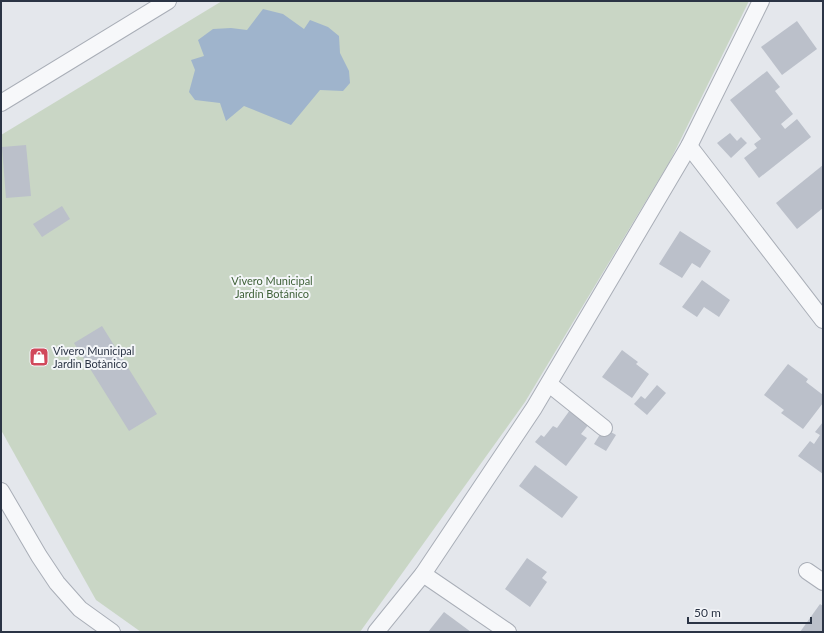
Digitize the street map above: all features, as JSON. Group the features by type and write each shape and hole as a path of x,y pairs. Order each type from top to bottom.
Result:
{"street":[{"path":"1,103 168,1"},
{"path":"376,632 423,574 549,384 689,146 762,1"},
{"path":"689,146 823,320"},
{"path":"549,384 604,428"},
{"path":"1,491 39,556 57,583 80,610 112,632"},
{"path":"807,571 823,582"},
{"path":"423,574 508,632"}],"green space":[{"name":"Vivero Municipal Jardín Botánico","path":"222,1 749,1 670,161 525,402 360,632 141,632 96,600 1,430 1,135"}],"water":[{"path":"263,9 283,14 304,29 310,20 328,27 339,36 340,53 349,71 350,83 343,91 320,90 291,125 244,106 226,121 220,103 195,100 189,92 195,70 191,60 204,56 198,40 213,29 231,28 247,30"}],"building":[{"path":"797,21 817,49 782,75 761,47"},
{"path":"767,71 780,87 775,91 793,114 781,124 785,129 797,119 811,137 759,178 744,158 757,148 754,144 761,139 730,100"},
{"path":"730,133 737,141 741,137 747,143 731,158 717,143"},
{"path":"26,145 31,196 6,198 2,147"},
{"path":"823,165 823,208 797,229 776,203"},
{"path":"62,206 70,219 42,237 33,224"},
{"path":"680,231 711,251 700,268 692,263 682,278 659,264"},
{"path":"702,280 730,300 719,317 704,307 697,317 682,307"},
{"path":"102,326 157,414 129,431 74,343"},
{"path":"622,350 638,362 636,364 649,374 632,398 602,377"},
{"path":"788,364 808,379 806,382 823,395 823,403 803,429 781,413 784,410 764,395"},
{"path":"657,385 666,393 647,415 634,404 641,396 645,399"},
{"path":"570,410 589,424 581,434 587,438 566,466 535,442 541,435 544,437 553,426 557,428"},
{"path":"823,422 823,474 798,456 810,441 814,444 820,435 815,432"},
{"path":"604,428 616,435 606,451 594,444"},
{"path":"535,465 578,497 562,518 519,486"},
{"path":"527,558 547,572 542,578 547,582 530,607 505,589"},
{"path":"820,604 823,606 823,632 800,632"},
{"path":"444,612 471,632 428,632"}],"place":[{"name":"Vivero Municipal Jardin Botànico","path":"39,357"}]}
